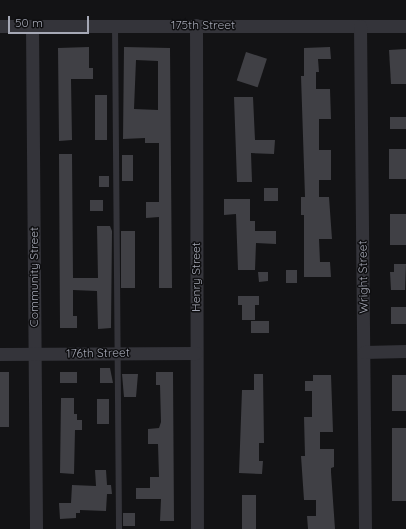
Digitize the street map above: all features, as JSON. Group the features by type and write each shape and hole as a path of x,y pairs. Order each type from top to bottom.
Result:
{"street":[{"name":"Henry Street","path":"196,25 197,529"},
{"name":"175th Street","path":"0,26 406,26"},
{"name":"Community Street","path":"32,26 36,529"},
{"name":"Wright Street","path":"360,26 365,529"},
{"path":"364,352 406,351"},
{"name":"176th Street","path":"0,354 196,353"}],"lane":[{"path":"115,26 119,529"}],"building":[{"path":"89,47 89,68 93,68 93,79 71,79 72,140 59,141 58,48"},
{"path":"124,47 170,48 172,288 159,288 159,217 146,218 146,202 159,202 159,143 145,143 145,138 123,139","holes":["136,60 158,61 158,110 134,109"]},
{"path":"330,47 331,59 318,59 319,72 316,72 316,89 330,89 331,119 319,119 319,150 331,150 331,180 319,180 319,197 329,197 332,239 319,239 320,262 330,262 331,277 304,277 304,215 301,215 301,197 305,197 301,76 304,76 304,48"},
{"path":"406,49 406,84 391,84 389,50"},
{"path":"246,52 267,59 258,87 237,81"},
{"path":"95,95 107,95 107,140 95,140"},
{"path":"234,97 253,97 255,140 275,140 274,154 251,153 252,182 237,182"},
{"path":"390,117 406,117 406,129 390,129"},
{"path":"389,149 406,149 406,179 389,179"},
{"path":"59,154 72,154 73,278 98,278 97,226 110,226 112,231 111,328 98,329 97,291 73,290 73,316 77,316 77,328 60,328"},
{"path":"122,155 133,155 133,181 122,181"},
{"path":"99,176 109,176 109,187 99,187"},
{"path":"264,188 278,188 278,201 264,201"},
{"path":"224,199 250,199 250,221 255,221 255,231 276,231 276,244 256,243 255,270 238,270 236,214 224,215"},
{"path":"90,200 103,200 103,211 90,211"},
{"path":"390,214 406,214 406,245 390,245"},
{"path":"121,231 135,231 135,288 121,288"},
{"path":"394,264 406,264 405,290 391,290 390,272 394,272"},
{"path":"286,270 297,270 297,283 286,283"},
{"path":"258,272 268,272 268,281 259,282"},
{"path":"238,296 259,296 259,305 255,305 255,320 242,320 242,305 238,305"},
{"path":"391,307 406,307 406,324 391,324"},
{"path":"251,321 269,321 269,333 251,333"},
{"path":"100,368 110,368 113,383 100,383"},
{"path":"0,372 9,372 9,427 0,427"},
{"path":"60,372 77,372 77,383 60,383"},
{"path":"156,372 173,372 174,521 160,521 161,499 136,499 136,488 150,488 150,477 159,477 158,444 148,444 148,429 159,428 161,422 160,385 156,385"},
{"path":"122,374 138,374 136,397 124,397"},
{"path":"254,374 263,374 264,443 259,443 259,461 263,461 262,474 239,473 242,390 254,390"},
{"path":"313,375 331,375 333,432 320,432 320,449 334,449 334,467 331,468 331,472 335,529 308,529 307,516 316,516 316,500 304,500 301,456 305,456 304,417 312,417 312,391 305,391 305,381 313,381"},
{"path":"392,375 406,375 406,411 392,411"},
{"path":"61,398 74,398 74,414 77,414 77,420 82,420 82,430 75,430 74,474 60,473"},
{"path":"97,399 109,399 109,424 97,424"},
{"path":"392,428 406,428 406,501 392,501"},
{"path":"95,470 106,470 107,485 111,485 112,494 107,494 106,511 80,510 80,513 76,513 76,518 60,519 59,503 71,503 72,485 96,486"},
{"path":"242,495 256,495 256,529 242,529"},
{"path":"123,513 135,513 135,526 123,526"}]}
